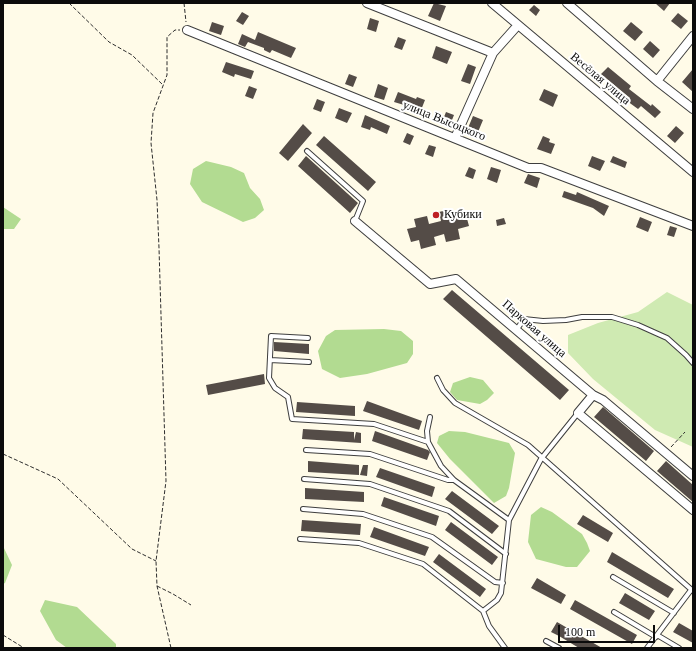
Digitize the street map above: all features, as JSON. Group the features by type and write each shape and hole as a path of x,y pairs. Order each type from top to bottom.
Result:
{"street":[{"path":"367,3 493,53"},
{"name":"Весёлая улица","path":"492,3 693,172"},
{"path":"567,3 657,81 693,109"},
{"path":"456,138 493,53 518,25"},
{"name":"улица Высоцкого","path":"187,30 528,168 541,168 693,226"},
{"path":"657,81 693,36"},
{"name":"Парковая улица","path":"355,221 430,284 456,279 517,329 593,395 603,400 693,476"},
{"path":"593,395 578,413 693,510"}],"lane":[{"path":"307,151 363,201 355,221"},
{"path":"517,329 524,319 543,321 566,320 582,316 612,317 638,325 667,338 693,363"},
{"path":"308,338 271,336 269,378 275,388 288,398 292,419 374,424 428,442"},
{"path":"270,360 309,362"},
{"path":"437,378 442,390 455,403 528,446 610,516 692,591 647,648"},
{"path":"483,611 497,600 501,593 509,520 542,459 578,413"},
{"path":"430,417 427,431 428,442 442,466 454,480 509,520"},
{"path":"306,450 370,454 448,480 454,480"},
{"path":"304,479 370,484 449,510 506,554"},
{"path":"303,509 363,514 432,537 495,582 503,583"},
{"path":"300,539 359,543 423,564 483,611 489,626 505,648"},
{"path":"613,577 674,613"},
{"path":"614,612 679,648"},
{"path":"546,641 559,648"}],"path":[{"path":"69,3 109,42 132,55 163,86"},
{"path":"171,648 157,586 156,561 166,481 160,248 151,143 153,113 167,75 167,37 175,30 187,30 184,3"},
{"path":"666,454 685,432"},
{"path":"3,454 58,478 132,549 156,561"},
{"path":"157,586 190,605"},
{"path":"3,634 24,648"}],"green space":[{"path":"206,161 231,167 244,173 250,188 260,199 264,210 255,218 243,222 202,202 190,184 193,169"},
{"path":"3,207 21,219 14,229 3,229"},
{"path":"667,292 693,305 693,447 655,430 593,379 568,353 568,335 598,323 638,312"},
{"path":"384,329 401,331 413,341 413,354 407,363 367,374 340,378 322,369 318,351 326,336 335,330"},
{"path":"470,377 483,380 494,393 480,404 457,400 450,392 453,383"},
{"path":"449,431 465,432 509,443 515,453 509,488 506,496 494,503 450,459 437,443 439,436"},
{"path":"541,507 552,512 582,534 590,551 577,567 566,567 536,559 528,542 531,515"},
{"path":"3,546 12,565 5,583 3,584"},
{"path":"45,600 77,607 116,644 116,648 67,648 56,640 40,611"}],"building":[{"path":"434,3 446,6 440,21 428,16"},
{"path":"655,3 670,3 664,11"},
{"path":"534,5 540,10 536,16 529,10"},
{"path":"242,12 249,16 243,25 236,21"},
{"path":"678,13 688,21 681,29 671,21"},
{"path":"370,18 379,21 376,32 367,29"},
{"path":"212,22 224,26 221,35 209,31"},
{"path":"631,22 643,32 635,41 623,31"},
{"path":"258,32 296,48 291,58 272,50 270,53 264,50 264,48 248,42 245,47 238,44 242,34 255,40"},
{"path":"398,37 406,40 402,50 394,47"},
{"path":"650,41 660,50 653,58 643,49"},
{"path":"436,46 452,52 447,64 432,58"},
{"path":"226,62 254,71 251,79 235,74 234,77 222,72"},
{"path":"468,64 476,67 470,84 461,81"},
{"path":"608,67 631,86 629,89 651,106 652,104 661,112 655,118 641,106 638,109 627,101 630,98 601,74"},
{"path":"693,69 693,92 682,82"},
{"path":"349,74 357,77 353,87 345,84"},
{"path":"378,84 388,88 384,100 374,97"},
{"path":"249,86 257,89 253,99 245,96"},
{"path":"544,89 558,95 553,107 539,100"},
{"path":"398,92 416,99 417,97 425,100 421,110 394,102"},
{"path":"317,99 325,102 321,112 313,109"},
{"path":"339,108 352,113 347,123 335,118"},
{"path":"446,112 454,115 450,125 442,122"},
{"path":"365,115 390,126 387,134 371,127 370,130 361,127"},
{"path":"473,116 483,120 478,132 468,128"},
{"path":"303,124 312,133 288,161 279,153"},
{"path":"676,126 684,133 675,143 667,136"},
{"path":"407,133 414,136 410,145 403,142"},
{"path":"324,136 376,182 368,191 316,145"},
{"path":"543,136 550,139 549,142 555,144 551,154 537,149"},
{"path":"429,145 436,147 433,157 425,154"},
{"path":"306,156 358,203 350,213 298,166"},
{"path":"592,156 605,161 600,171 588,166"},
{"path":"613,156 627,162 625,168 610,162"},
{"path":"469,167 476,170 473,179 465,176"},
{"path":"491,167 501,170 497,183 487,179"},
{"path":"528,174 540,178 537,188 524,183"},
{"path":"564,191 576,195 577,192 609,206 604,216 593,208 562,197"},
{"path":"451,209 454,218 466,215 469,226 458,229 460,239 446,242 444,234 434,237 436,245 421,249 419,240 411,242 407,229 416,227 414,219 427,216 429,224 441,221 439,212"},
{"path":"640,217 652,222 648,232 636,227"},
{"path":"504,218 506,224 497,226 496,220"},
{"path":"670,226 677,228 674,237 667,235"},
{"path":"452,290 569,390 560,400 443,299"},
{"path":"274,342 309,344 309,354 274,351"},
{"path":"264,374 265,384 208,395 206,385"},
{"path":"367,401 422,421 419,430 363,411"},
{"path":"297,402 355,406 355,416 296,412"},
{"path":"603,407 654,451 646,461 594,417"},
{"path":"303,429 354,432 354,440 356,432 361,433 361,443 302,439"},
{"path":"375,431 428,450 430,452 427,460 372,441"},
{"path":"308,461 359,465 359,475 308,472"},
{"path":"666,461 693,485 693,502 657,471"},
{"path":"363,465 368,465 367,476 360,475"},
{"path":"380,468 435,487 432,497 376,477"},
{"path":"305,488 364,492 364,502 305,499"},
{"path":"452,491 499,526 492,534 445,499"},
{"path":"384,497 439,516 436,526 381,506"},
{"path":"583,515 613,533 608,542 577,524"},
{"path":"302,520 361,524 360,535 301,531"},
{"path":"451,522 498,557 492,565 445,530"},
{"path":"374,527 429,547 425,556 370,537"},
{"path":"612,552 674,589 668,598 607,562"},
{"path":"439,554 486,589 480,597 433,562"},
{"path":"537,578 566,595 561,604 531,588"},
{"path":"625,593 655,611 649,620 619,603"},
{"path":"575,600 637,635 632,644 570,609"},
{"path":"557,622 602,648 579,648 551,632"},
{"path":"679,623 693,631 693,643 673,632"}],"place":[{"name":"Кубики","path":"436,215"}]}
